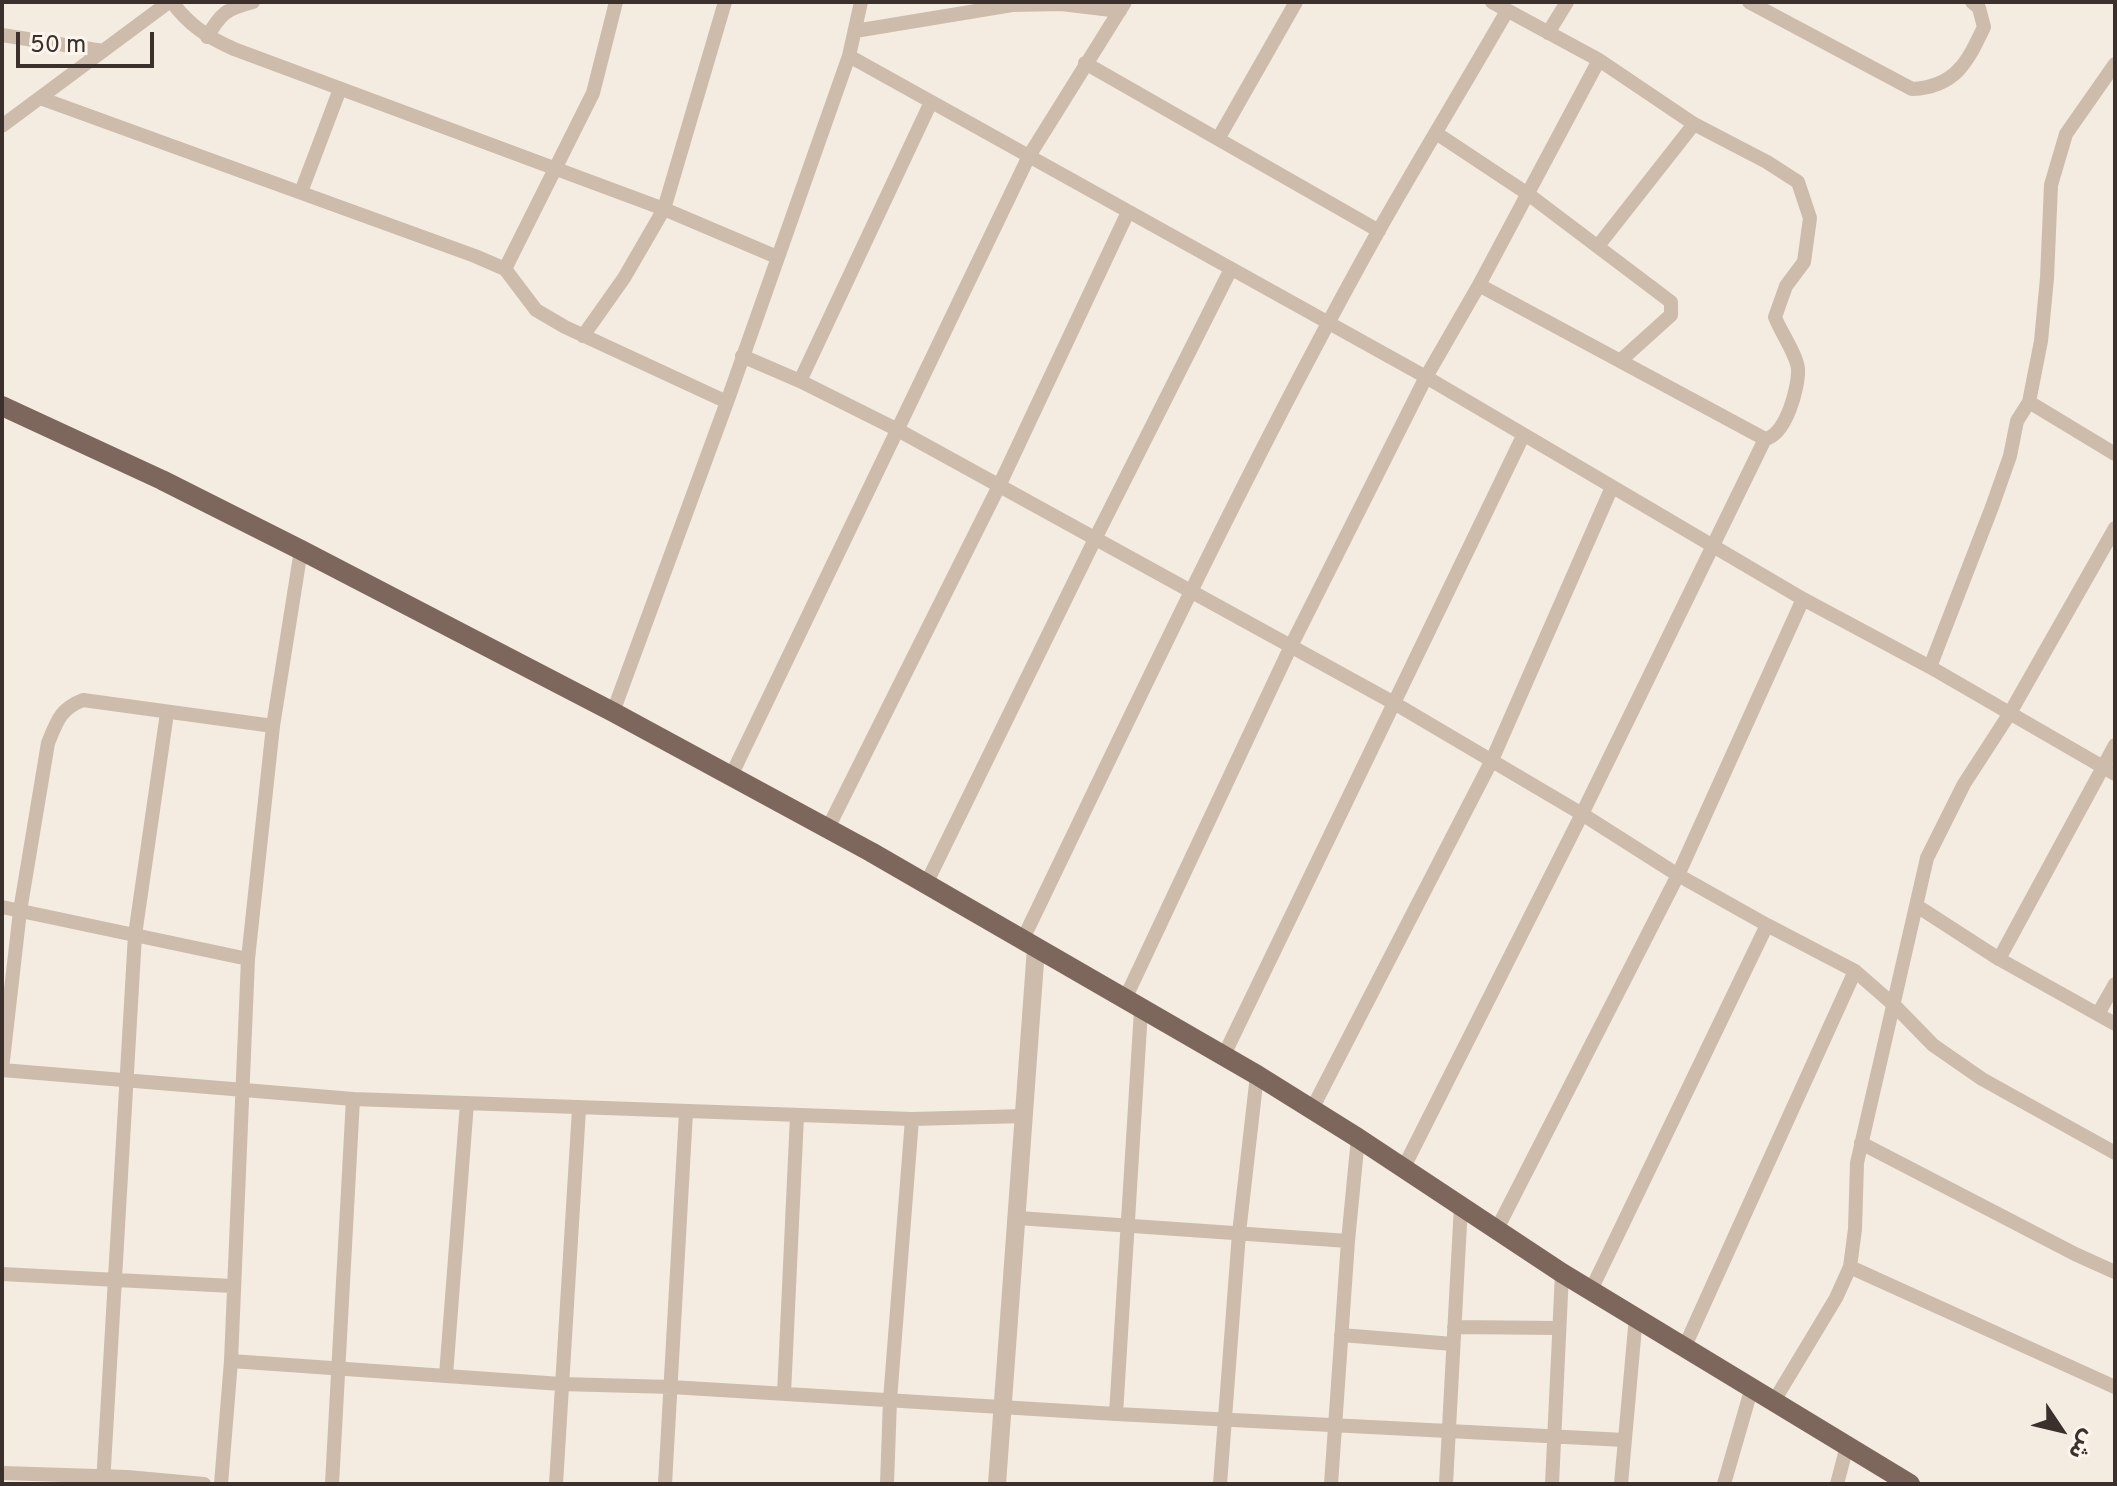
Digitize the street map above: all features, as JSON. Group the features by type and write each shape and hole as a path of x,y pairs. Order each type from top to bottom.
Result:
{"main road":[{"path":"2,406 162,480 301,550 828,828 1257,1075 1562,1273 1910,1484"}],"street":[{"path":"2,126 171,2 187,22 207,37 664,209 777,257"},
{"path":"207,37 219,17 232,7 253,2"},
{"path":"505,269 593,93 616,2"},
{"path":"583,336 624,278 664,209 725,2"},
{"path":"613,712 849,56 861,2"},
{"path":"1218,139 1296,2"},
{"path":"1479,285 1765,439 1778,431 1796,390 1798,366 1775,317 1786,286 1804,262 1810,218 1798,182 1694,124 1599,60 1492,2"},
{"path":"1548,33 1567,2"},
{"path":"1749,2 1912,89 1934,88 1950,79 1965,62 1984,27 1979,4"},
{"path":"855,31 1012,5 1122,7"},
{"path":"731,776 1029,156 1122,7"},
{"path":"997,1484 1025,1116 1029,944 1191,591 1379,231 1507,11"},
{"path":"2,35 103,51"},
{"path":"849,56 1426,377 1803,599 1930,667 2109,771"},
{"path":"1116,1414 1128,1226 1133,1004 1291,646 1426,377 1479,285 1599,60"},
{"path":"1085,63 1379,231"},
{"path":"1930,667 1992,507 2010,456 2017,421 2029,402 2044,310 2051,185 2066,134 2115,64"},
{"path":"301,192 340,89"},
{"path":"40,98 505,269 536,310 583,336 727,402"},
{"path":"800,381 931,102"},
{"path":"1598,246 1694,124"},
{"path":"1436,133 1528,194 1672,305 1671,315 1620,361"},
{"path":"828,828 999,486 1128,212"},
{"path":"926,884 1231,269"},
{"path":"742,356 898,430 1394,703 1582,814 1678,875 1855,971 1933,1045 1982,1079 2115,1153"},
{"path":"2029,402 2115,454"},
{"path":"1224,1055 1523,436"},
{"path":"1403,1169 1582,814 1765,439"},
{"path":"1312,1109 1492,760 1612,487"},
{"path":"1774,1401 1836,1298 1850,1267 1855,1229 1857,1163 1927,858 1964,784 2010,713 2115,528"},
{"path":"221,1484 231,1361 248,959 273,726 301,550"},
{"path":"1497,1229 1678,875 1803,599"},
{"path":"273,726 83,700 69,705 59,717 48,743 20,911 2,1069 353,1099 912,1119 1025,1116"},
{"path":"104,1480 135,935 167,713"},
{"path":"1999,959 2109,771 2115,745"},
{"path":"1917,906 1999,959 2115,1024"},
{"path":"2,907 248,959"},
{"path":"1591,1290 1767,925"},
{"path":"1685,1346 1855,971"},
{"path":"2098,1014 2115,984"},
{"path":"1220,1484 1239,1233 1257,1075"},
{"path":"332,1484 353,1099"},
{"path":"446,1375 467,1103"},
{"path":"556,1484 579,1109"},
{"path":"665,1484 686,1112"},
{"path":"784,1394 797,1116"},
{"path":"887,1484 890,1400 912,1119"},
{"path":"1331,1484 1358,1138"},
{"path":"1861,1143 2115,1272"},
{"path":"1446,1484 1461,1205"},
{"path":"1018,1218 1348,1241"},
{"path":"1850,1267 2115,1387"},
{"path":"1552,1484 1562,1273"},
{"path":"2,1274 232,1286"},
{"path":"1621,1484 1636,1316"},
{"path":"1454,1327 1559,1328"},
{"path":"1341,1335 1453,1344"},
{"path":"231,1361 561,1384 671,1387 1002,1408 1624,1440"},
{"path":"1724,1484 1752,1387"},
{"path":"1837,1484 1847,1446"},
{"path":"2,1473 204,1484"}]}
